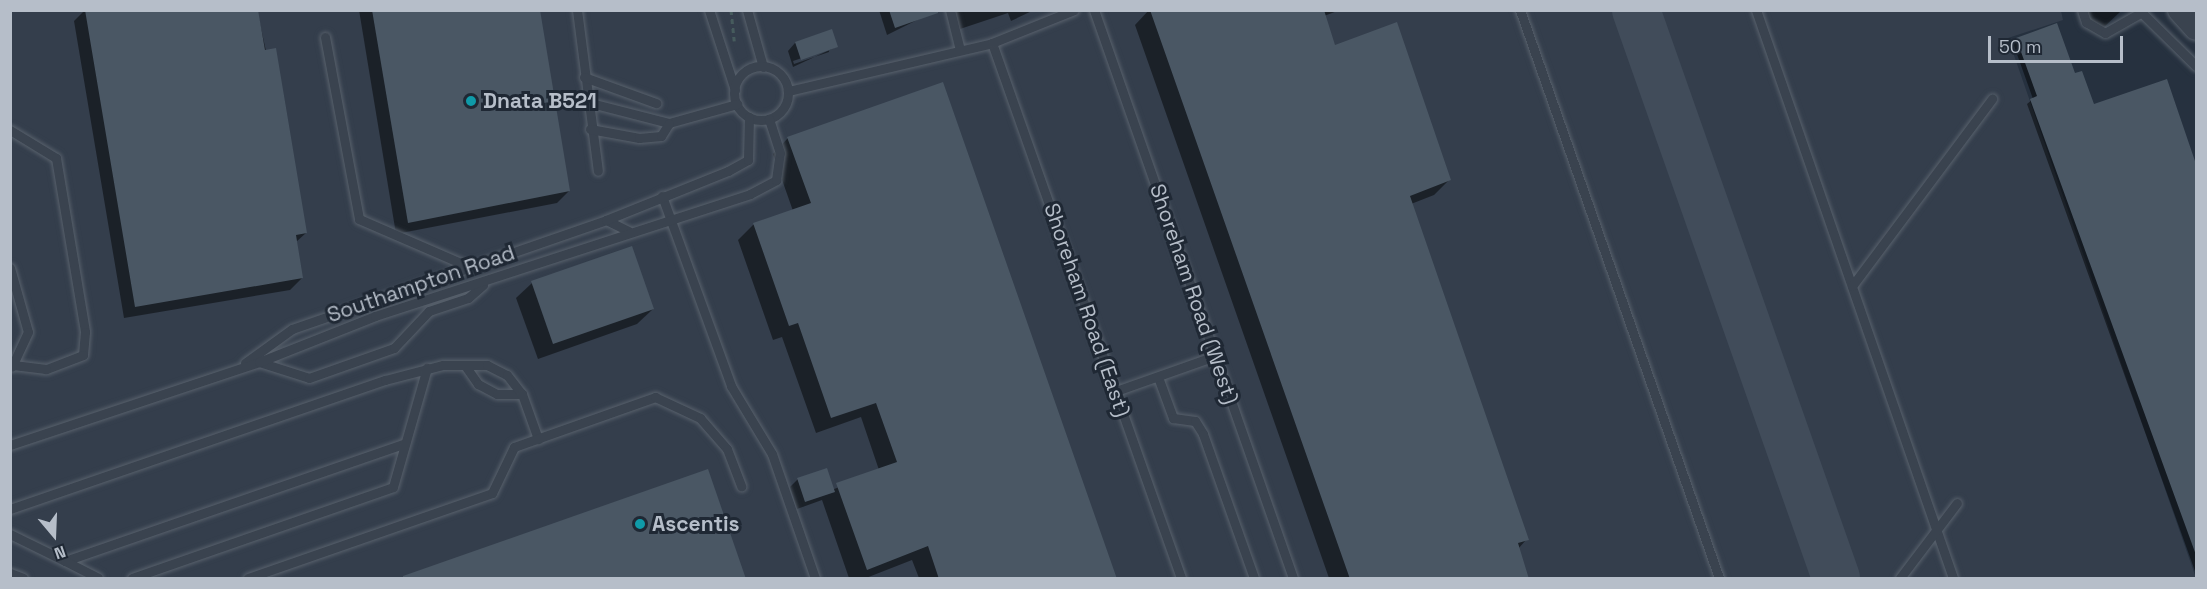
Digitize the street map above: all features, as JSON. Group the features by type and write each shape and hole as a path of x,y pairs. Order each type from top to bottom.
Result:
{"street":[{"path":"2180,10 2196,28"}],"lane":[{"path":"577,10 590,129 598,171"},
{"path":"709,10 735,90 737,104 749,117 769,119 783,108 788,91 781,75 763,67 746,71 735,90"},
{"path":"747,10 763,67"},
{"path":"950,10 960,50"},
{"path":"788,91 992,43 1074,10"},
{"name":"Shoreham Road (West)","path":"1094,10 1293,579"},
{"path":"1520,10 1719,579"},
{"path":"2082,10 2086,22 2104,33 2140,11 2196,66"},
{"path":"1759,11 1953,579"},
{"path":"325,37 359,219 472,268"},
{"name":"Shoreham Road (East)","path":"992,43 1181,579"},
{"path":"584,77 656,103"},
{"path":"1852,286 1992,99"},
{"path":"587,102 669,123 737,104"},
{"name":"Southampton Road","path":"245,363 292,329 606,220 748,160 749,117"},
{"name":"Southampton Road","path":"259,362 364,319 485,284 669,217 750,194 776,180 780,153 769,119"},
{"path":"590,129 639,138 661,136 669,123"},
{"path":"10,130 56,159 85,332 83,355 46,369 13,367 28,332 10,268"},
{"path":"662,196 731,386 772,454 814,579"},
{"path":"606,220 629,231"},
{"name":"Southampton Road","path":"259,362 309,378 387,351 429,311 468,298 485,284"},
{"path":"1116,391 1215,356"},
{"path":"10,446 245,363 259,362"},
{"path":"10,509 427,368 487,366 507,375 522,394 538,439"},
{"path":"466,367 488,389 522,394"},
{"path":"132,579 393,487 427,368"},
{"path":"1158,377 1173,418 1195,421 1203,434 1254,579"},
{"path":"248,579 492,493 514,447 655,398 700,418 727,449 741,486"},
{"path":"65,561 405,442"},
{"path":"1900,579 1958,503"},
{"path":"12,537 98,579"},
{"path":"10,573 23,579"}],"path":[{"path":"731,10 734,41"}],"shaded area":[{"path":"10,11 2061,11 2063,20 2008,38 2196,578 11,578"}],"building":[{"path":"85,10 258,10 265,50 276,48 307,233 296,235 303,278 135,307"},
{"name":"Dnata B521","path":"372,10 540,10 570,191 408,223"},
{"path":"889,10 938,10 938,13 895,28"},
{"path":"1150,10 1324,10 1335,45 1397,22 1451,180 1410,196 1529,540 1518,543 1529,579 1350,579"},
{"path":"2057,23 2075,73 2082,71 2094,104 2167,79 2196,164 2196,555 2030,99 2037,96 2016,38"},
{"path":"832,29 838,47 801,60 795,42"},
{"path":"943,82 1117,579 939,579 928,546 867,570 836,483 897,462 876,403 831,418 798,323 789,326 753,223 811,203 787,137"},
{"path":"632,246 654,309 553,344 531,281"},
{"path":"827,468 835,492 805,502 797,478"},
{"name":"Ascentis","path":"708,469 746,579 403,579 403,576"}],"taxiway":[{"path":"1636,10 1836,578"}],"place":[{"name":"Dnata B521","path":"471,101"},
{"name":"Ascentis","path":"640,524"}]}
